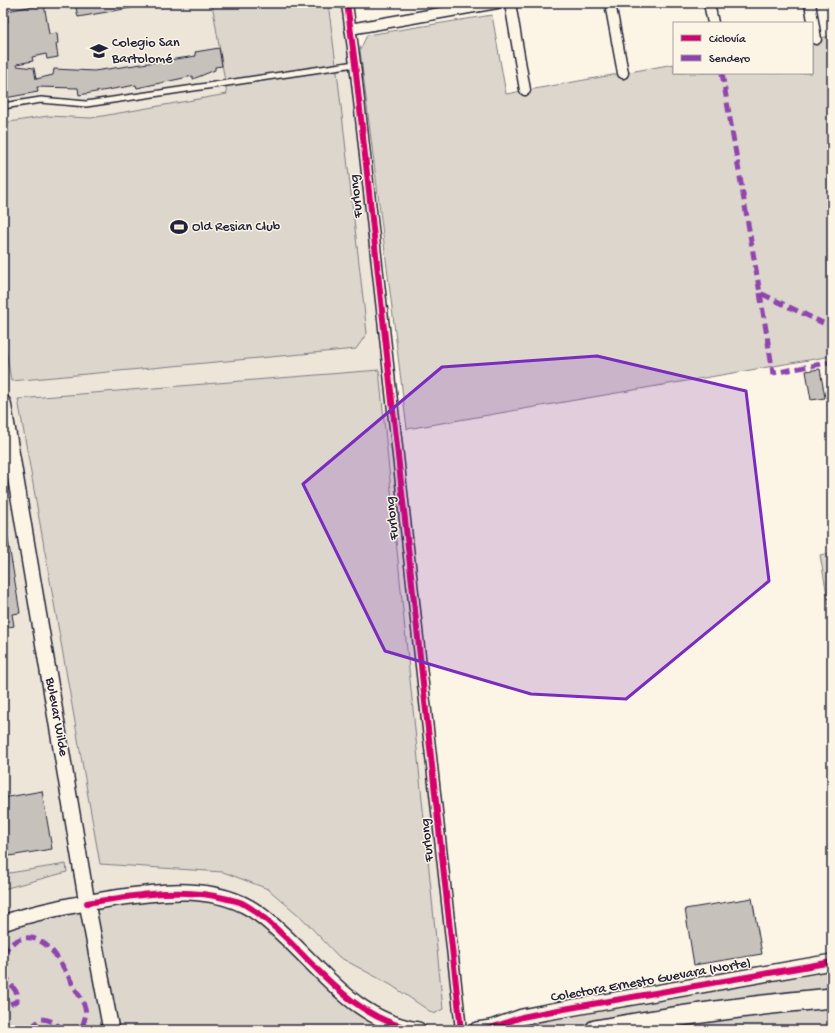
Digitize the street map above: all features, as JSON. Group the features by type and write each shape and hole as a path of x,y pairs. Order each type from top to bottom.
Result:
{"highway":[{"path":"594,1030 672,1016 832,998"}],"street":[{"name":"Furlong","path":"347,3 355,64 461,1030"},
{"path":"350,29 497,3"},
{"path":"510,3 525,90"},
{"path":"610,3 623,73"},
{"path":"709,3 713,22"},
{"path":"810,3 816,39"},
{"name":"Bulevar Wilde","path":"3,403 87,903 110,1030"},
{"path":"3,923 52,909 153,894 188,892 218,896 241,902 258,913 272,924 323,976 356,1004 381,1020 418,1030"},
{"name":"Colectora Ernesto Guevara (Norte)","path":"477,1030 491,1028 522,1017 547,1012 832,962"}],"lane":[{"path":"3,106 41,100 86,104 355,64"}],"highlighted area":[{"path":"597,356 746,391 769,581 626,699 531,694 385,651 303,484 442,367"}],"shaded area":[{"path":"3,3 347,3 461,1030 418,1030 3,923"},
{"name":"Old Resian Club","path":"212,3 328,3 367,333 356,349 11,381 3,331 3,123 48,116 91,118 227,94"},
{"path":"492,15 506,94 673,64 673,74 813,74 813,39 832,36 832,356 407,429 360,50 367,35"},
{"path":"379,370 443,1009 434,1014 391,985 339,957 302,918 268,889 223,872 100,864 18,399"},
{"path":"832,553 832,623 820,555"},
{"path":"66,864 67,872 3,889 3,874"},
{"path":"160,893 241,902 355,1004 418,1030 3,1030 3,923"},
{"path":"832,962 832,1030 477,1030"}],"building":[{"path":"75,3 135,3 136,7 78,17"},
{"path":"44,4 49,34 57,33 58,43 56,44 58,57 47,59 46,54 32,57 33,61 17,64 17,66 34,68 36,79 53,75 54,69 94,71 196,56 195,52 219,48 222,66 215,67 215,70 193,79 193,76 137,88 136,85 79,95 78,88 37,87 38,92 5,98 3,87 3,23 8,22 7,11"},
{"path":"820,369 825,398 811,400 806,371"},
{"path":"7,533 20,613 12,614 14,626 3,628 3,534"},
{"path":"42,791 52,849 3,857 3,798"},
{"path":"752,898 762,954 694,965 685,909"}],"marked path":[{"path":"722,74 760,293 823,323"},
{"path":"760,293 773,373 832,362"},
{"path":"3,955 12,943 20,939 30,938 38,940 52,951 63,967 86,1011 81,1029 76,1030"},
{"path":"3,973 17,993 17,1001 8,1005 3,1004"},
{"path":"33,1030 35,1024 42,1019 50,1021 66,1030"}],"cycle path":[{"path":"347,3 355,64 461,1030"},
{"path":"87,903 140,895 175,893 211,895 240,902 254,910 271,924 330,982 362,1008 379,1018 418,1030"},
{"path":"477,1030 491,1028 522,1017 547,1012 832,962"}],"place":[{"name":"Colegio San Bartolomé","path":"99,51"},
{"name":"Old Resian Club","path":"179,227"}]}
